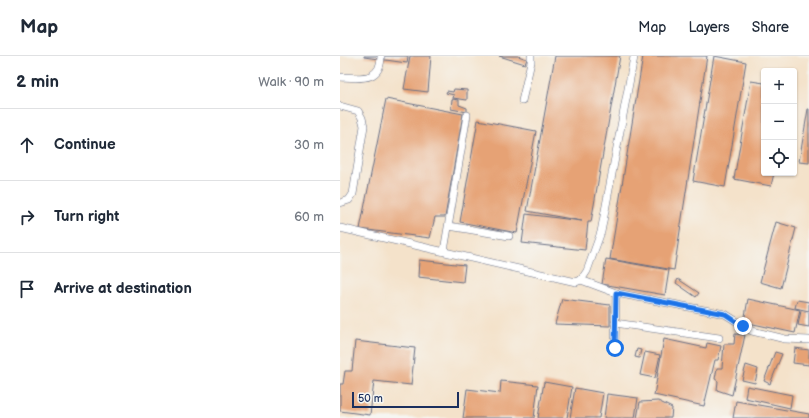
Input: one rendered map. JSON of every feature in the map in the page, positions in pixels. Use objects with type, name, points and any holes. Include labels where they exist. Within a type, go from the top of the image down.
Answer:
[{"type":"lane","points":[[340,77],[362,78],[372,76],[378,72],[381,63],[381,56]]},
{"type":"lane","points":[[522,101],[531,56]]},
{"type":"lane","points":[[340,228],[576,282],[581,280],[587,271],[601,232],[634,58]]},
{"type":"lane","points":[[340,106],[358,111],[364,126],[353,194],[349,200],[340,203]]},
{"type":"lane","points":[[444,252],[467,115]]},
{"type":"lane","points":[[449,226],[509,236]]},
{"type":"lane","points":[[581,280],[616,293],[725,314],[752,331],[785,339],[809,340]]},
{"type":"lane","points":[[615,348],[616,293]]},
{"type":"lane","points":[[615,323],[720,338]]},
{"type":"building","points":[[364,56],[408,56],[407,63]]},
{"type":"building","points":[[410,56],[431,56],[428,92],[404,89]]},
{"type":"building","points":[[499,56],[518,56],[527,59],[525,64]]},
{"type":"building","points":[[555,56],[620,56],[591,222],[588,222],[585,250],[522,243],[526,214],[582,221],[527,211]]},
{"type":"building","points":[[643,56],[707,56],[674,270],[610,259]]},
{"type":"building","points":[[714,56],[746,62],[725,187],[693,181]]},
{"type":"building","points":[[751,81],[761,83],[761,176],[773,176],[771,186],[734,179]]},
{"type":"building","points":[[454,89],[467,90],[467,100],[453,98],[454,95],[446,93],[447,91],[453,92]]},
{"type":"building","points":[[386,99],[463,114],[445,217],[435,217],[430,238],[360,229]]},
{"type":"building","points":[[452,99],[459,100],[459,105],[467,108],[467,112],[451,109]]},
{"type":"building","points":[[809,109],[809,163],[799,162]]},
{"type":"building","points":[[478,120],[536,131],[517,233],[460,222]]},
{"type":"building","points":[[776,222],[796,228],[781,288],[760,282]]},
{"type":"building","points":[[606,259],[669,270],[665,295],[602,284]]},
{"type":"building","points":[[419,260],[465,265],[463,282],[418,277]]},
{"type":"building","points":[[678,279],[699,293],[696,297],[676,283]]},
{"type":"building","points":[[562,299],[610,305],[610,326],[555,324]]},
{"type":"building","points":[[748,299],[800,310],[795,333],[744,322]]},
{"type":"building","points":[[797,300],[809,302],[809,311],[795,308]]},
{"type":"building","points":[[801,311],[809,313],[809,327],[798,325]]},
{"type":"building","points":[[735,334],[745,335],[732,395],[717,390],[718,381],[715,379],[717,368],[722,368],[724,344],[734,344]]},
{"type":"building","points":[[664,339],[706,348],[707,343],[721,346],[718,360],[715,360],[704,406],[654,395]]},
{"type":"building","points":[[355,341],[415,348],[411,385],[374,381],[370,415],[340,411],[340,384],[343,384],[345,371],[352,371]]},
{"type":"building","points":[[795,348],[809,350],[809,365],[793,363]]},
{"type":"building","points":[[637,349],[641,350],[639,358],[635,357]]},
{"type":"building","points":[[645,352],[660,355],[655,378],[640,375]]},
{"type":"building","points":[[775,352],[782,354],[770,384],[764,381]]},
{"type":"building","points":[[746,365],[758,369],[755,383],[742,380]]},
{"type":"building","points":[[501,381],[538,385],[534,418],[463,418],[467,389],[500,393]]},
{"type":"building","points":[[544,382],[572,387],[567,418],[538,418]]},
{"type":"building","points":[[747,386],[792,395],[790,408],[745,398]]},
{"type":"building","points":[[575,388],[603,393],[599,418],[570,418]]},
{"type":"building","points":[[607,394],[638,398],[635,418],[604,418]]},
{"type":"building","points":[[658,401],[672,408],[671,418],[637,418],[640,402]]},
{"type":"building","points":[[736,401],[809,414],[809,418],[733,418]]},
{"type":"route","points":[[615,348],[616,293],[725,314],[743,326]]}]
